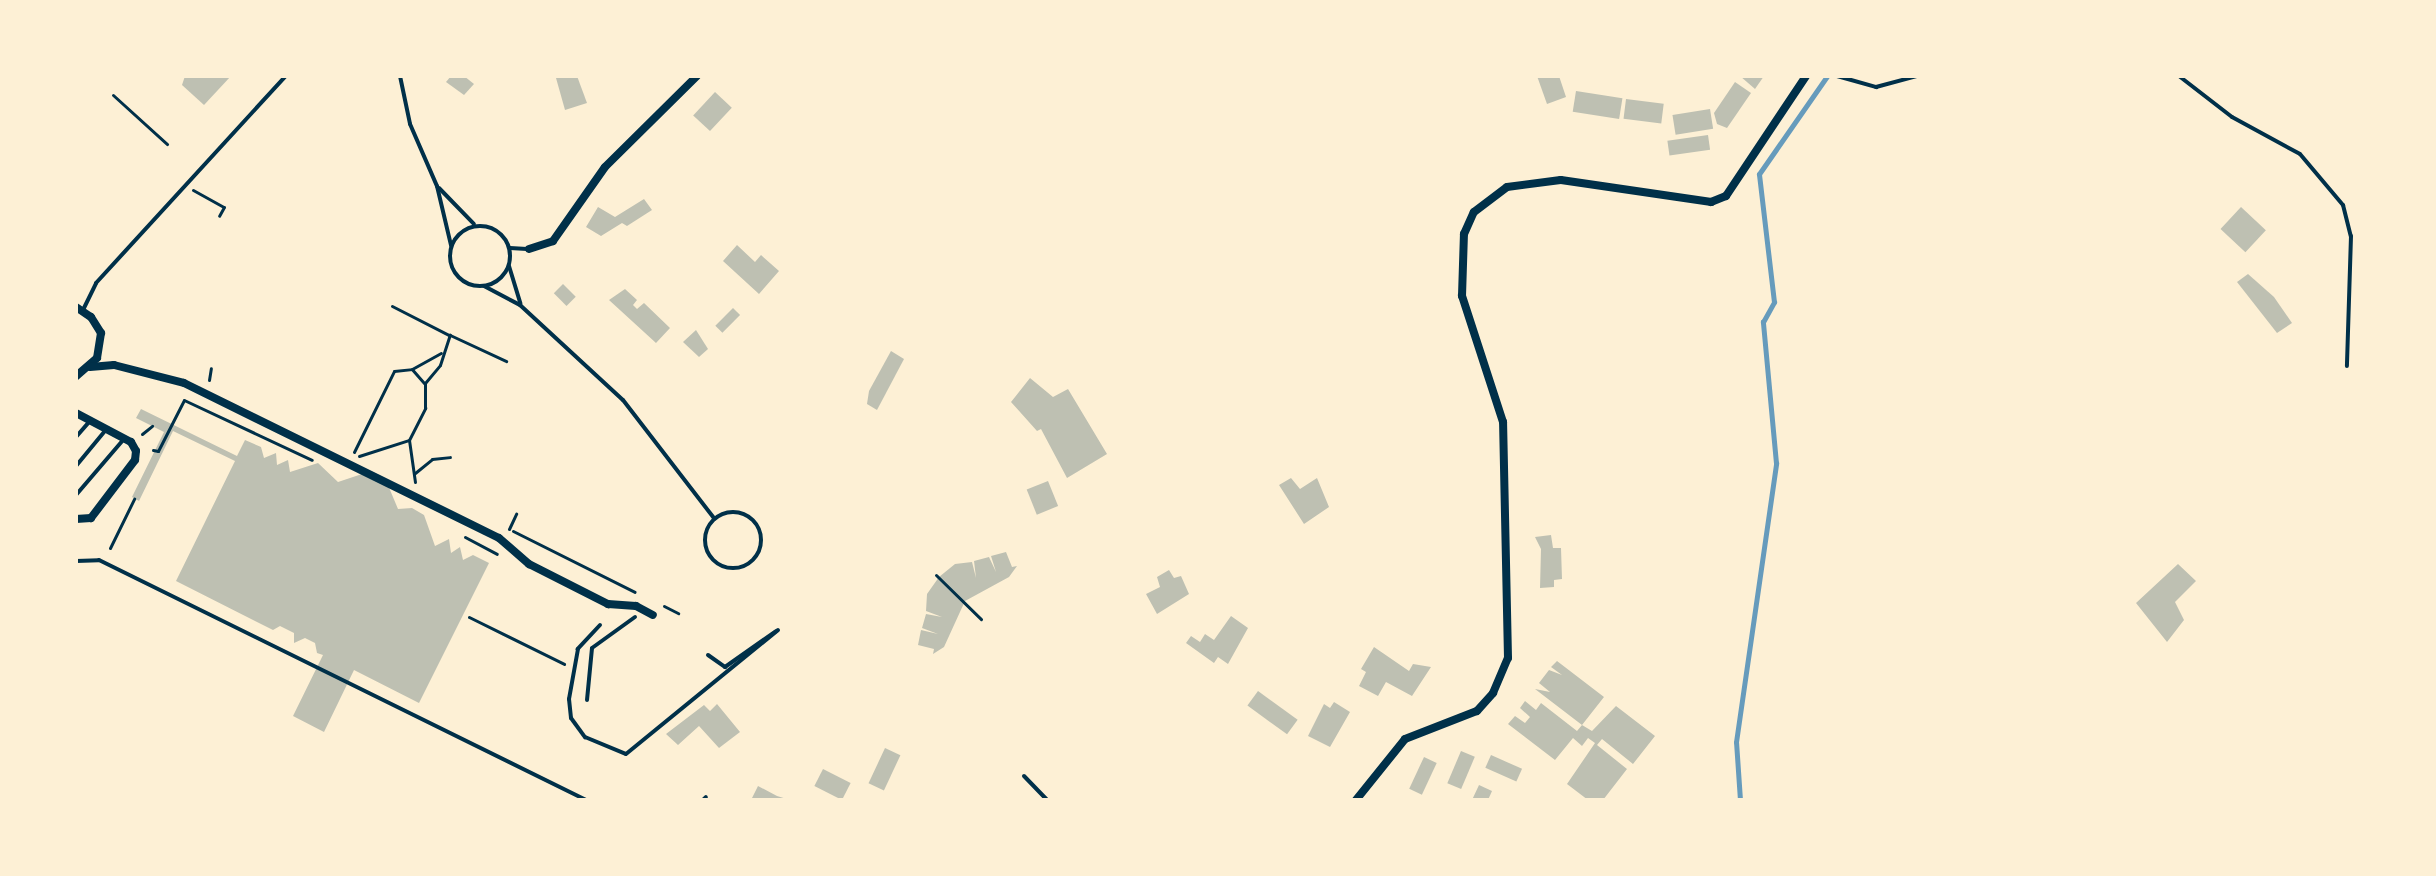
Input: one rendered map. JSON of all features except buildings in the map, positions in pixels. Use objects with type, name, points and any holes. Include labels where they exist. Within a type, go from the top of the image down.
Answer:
[{"type":"street","points":[[529,249],[553,241],[605,167],[697,76]]},
{"type":"street","points":[[1356,800],[1405,739],[1477,711],[1493,693],[1508,658],[1503,422],[1462,296],[1464,234],[1474,212],[1507,187],[1561,180],[1711,202],[1726,196],[1806,76]]},
{"type":"street","points":[[79,308],[101,333],[90,367]]},
{"type":"street","points":[[76,376],[90,367],[114,365],[184,383],[499,538],[529,564],[608,604],[636,606],[653,615]]},
{"type":"street","points":[[76,413],[124,439],[136,451],[135,460],[91,518],[76,519]]},
{"type":"lane","points":[[79,308],[96,283],[185,182],[286,76]]},
{"type":"lane","points":[[400,76],[410,124],[437,186],[457,275],[520,305],[623,400],[714,518]]},
{"type":"lane","points":[[1837,76],[1876,87],[1917,76]]},
{"type":"lane","points":[[2179,76],[2232,117],[2300,154],[2330,183],[2343,205],[2351,236],[2347,366]]},
{"type":"lane","points":[[437,186],[475,225],[498,232],[510,248],[509,266],[520,305]]},
{"type":"lane","points":[[452,248],[463,231],[475,225]]},
{"type":"lane","points":[[510,248],[529,249]]},
{"type":"lane","points":[[484,286],[498,280],[509,266]]},
{"type":"lane","points":[[76,437],[90,421]]},
{"type":"lane","points":[[76,466],[106,429]]},
{"type":"lane","points":[[76,495],[124,439]]},
{"type":"lane","points":[[735,512],[756,524],[761,540],[752,560],[733,567],[713,560],[705,539],[714,518],[735,512]]},
{"type":"lane","points":[[76,561],[99,560],[586,800]]},
{"type":"lane","points":[[587,700],[592,648],[635,617]]},
{"type":"lane","points":[[600,625],[578,649],[573,669],[571,718],[585,737],[626,754],[772,641],[778,630],[725,667],[708,655]]},
{"type":"lane","points":[[1024,776],[1047,800]]},
{"type":"path","points":[[113,95],[167,144]]},
{"type":"path","points":[[185,182],[200,196],[224,207],[219,216]]},
{"type":"path","points":[[392,306],[506,361]]},
{"type":"path","points":[[417,498],[409,440],[425,408],[425,383],[440,365],[441,353],[450,335]]},
{"type":"path","points":[[374,462],[354,452],[394,371],[412,369],[441,353]]},
{"type":"path","points":[[206,378],[211,368]]},
{"type":"path","points":[[412,369],[425,383]]},
{"type":"path","points":[[184,400],[305,461],[334,468],[361,455],[409,440]]},
{"type":"path","points":[[170,427],[184,400]]},
{"type":"path","points":[[153,450],[158,451],[184,400]]},
{"type":"path","points":[[414,474],[432,459],[450,457]]},
{"type":"path","points":[[401,476],[428,489]]},
{"type":"path","points":[[110,548],[134,499]]},
{"type":"path","points":[[509,529],[516,514]]},
{"type":"path","points":[[495,522],[636,592]]},
{"type":"path","points":[[936,575],[981,619]]},
{"type":"path","points":[[650,599],[678,613]]},
{"type":"path","points":[[469,617],[573,669]]},
{"type":"waterway","points":[[1740,800],[1736,742],[1776,463],[1763,322],[1774,302],[1759,174],[1827,76]]}]
